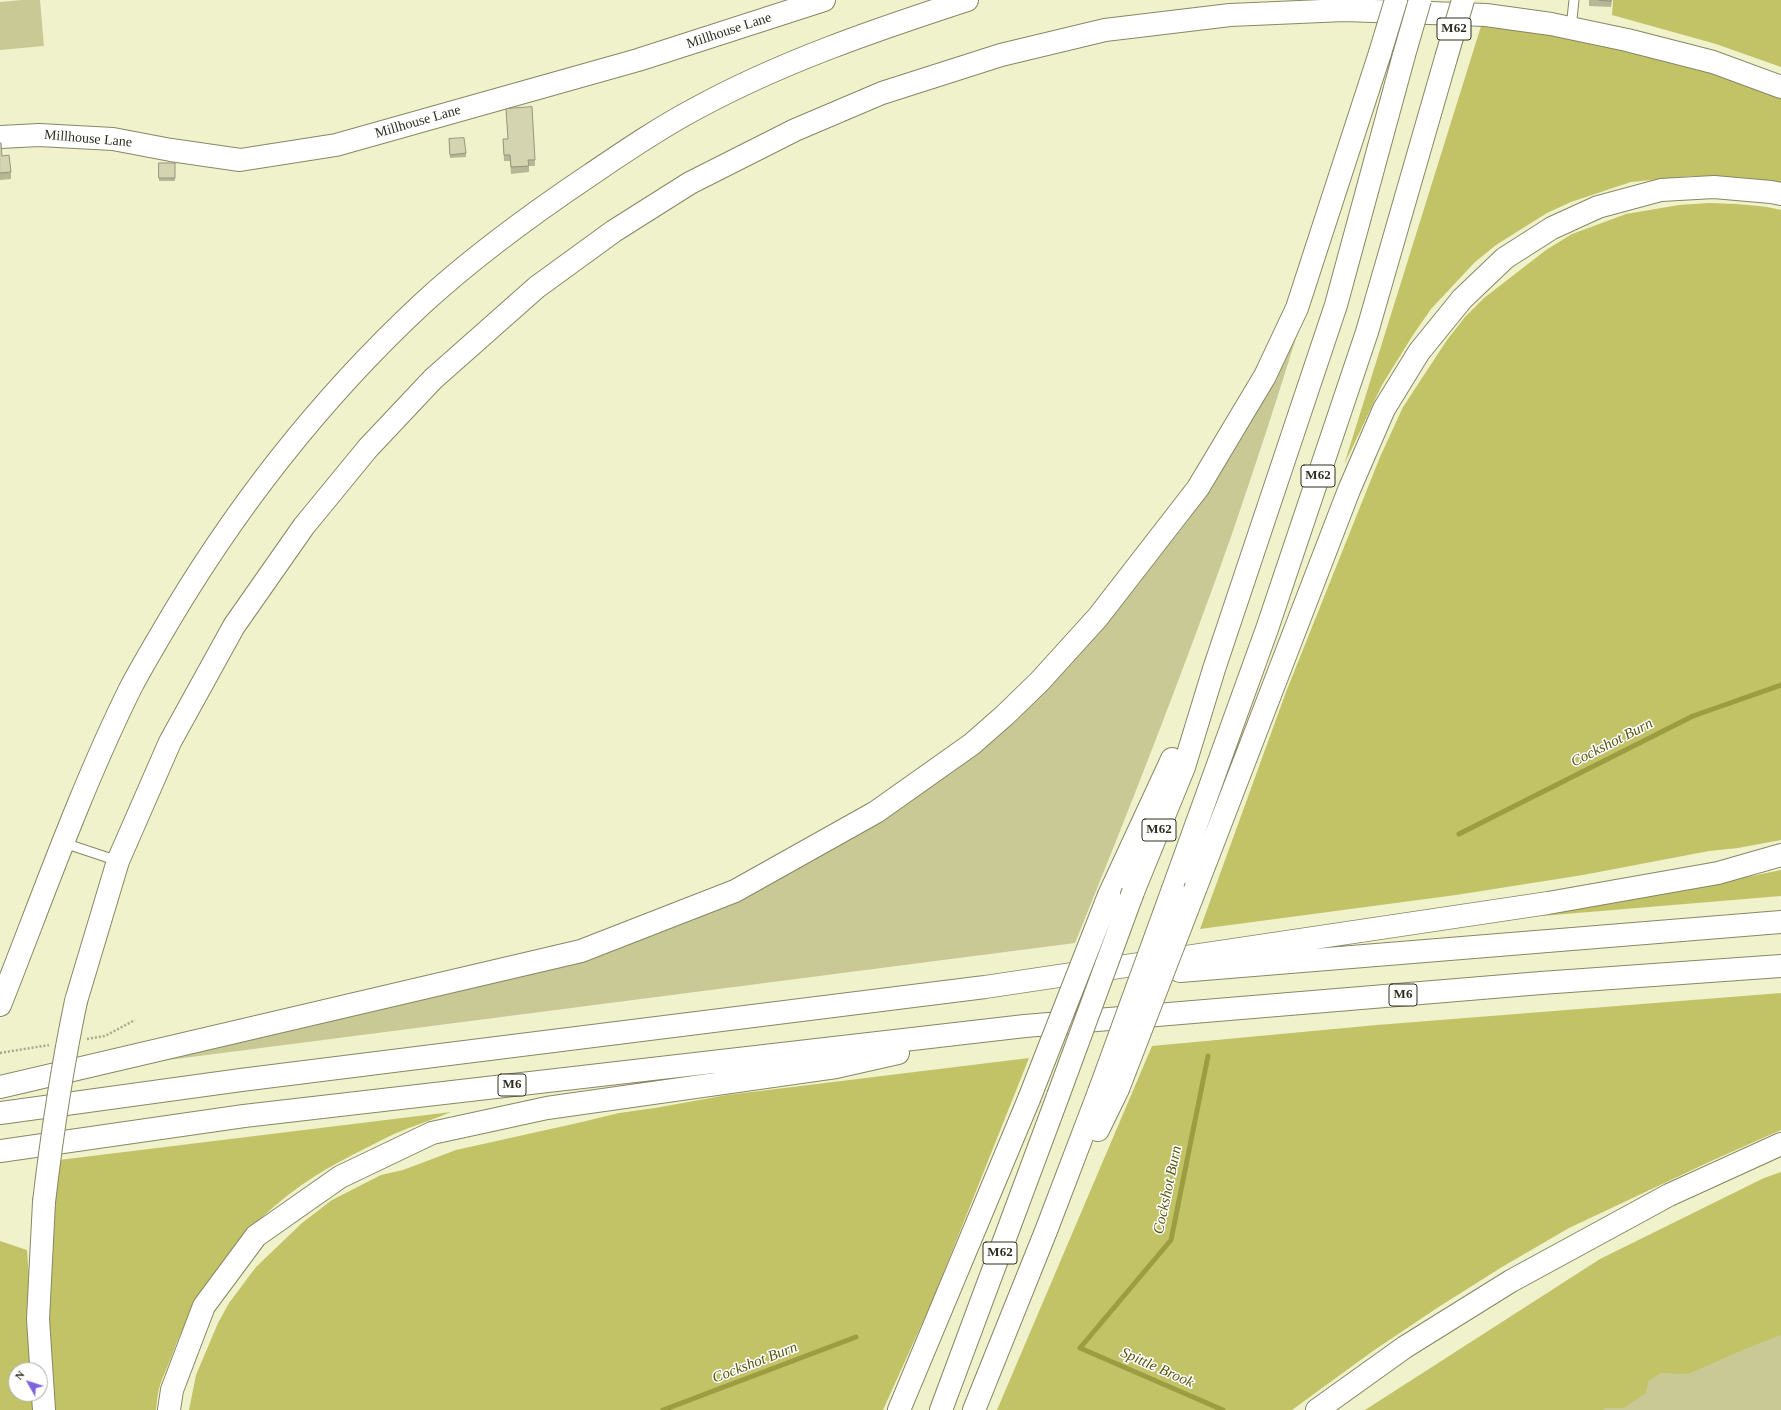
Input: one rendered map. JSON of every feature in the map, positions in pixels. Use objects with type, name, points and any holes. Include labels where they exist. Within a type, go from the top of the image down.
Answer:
[{"type":"main road","name":"Millhouse Lane","points":[[0,137],[39,135],[113,139],[171,150],[240,160],[336,145],[638,60],[824,0]]},
{"type":"main road","points":[[0,1005],[96,762],[133,684],[182,598],[220,540],[289,446],[377,348],[424,303],[472,262],[540,209],[630,148],[695,109],[758,77],[872,31],[967,0]]},
{"type":"main road","points":[[0,1086],[581,951],[735,891],[876,812],[972,744],[1040,681],[1098,617],[1198,488],[1266,376],[1297,308],[1396,0]]},
{"type":"main road","name":"M62","points":[[941,1410],[1134,892],[1184,767],[1214,669],[1336,305],[1420,0]]},
{"type":"main road","name":"M62","points":[[974,1410],[1046,1231],[1109,1090],[1173,889],[1267,629],[1367,332],[1463,0]]},
{"type":"main road","points":[[44,1410],[38,1319],[44,1202],[52,1128],[64,1054],[76,1001],[118,861],[170,742],[234,626],[304,526],[368,448],[433,379],[537,287],[614,232],[690,183],[795,130],[882,93],[1001,55],[1105,30],[1230,14],[1345,10],[1486,15],[1571,28],[1627,40],[1713,62],[1781,86]]},
{"type":"main road","points":[[1109,1090],[1196,887],[1349,490],[1384,409],[1419,352],[1462,299],[1505,258],[1552,228],[1598,207],[1661,190],[1714,187],[1781,194]]},
{"type":"main road","points":[[900,1410],[1029,1099],[1109,895],[1214,669]]},
{"type":"main road","points":[[0,1113],[241,1080],[985,987],[1548,903],[1718,873],[1781,855]]},
{"type":"main road","points":[[985,987],[1781,922]]},
{"type":"main road","name":"M6","points":[[0,1151],[244,1116],[1025,1026],[1533,984],[1781,966]]},
{"type":"main road","points":[[169,1410],[172,1390],[204,1306],[256,1236],[340,1177],[432,1133],[546,1108],[836,1067],[1025,1026]]},
{"type":"main road","points":[[1317,1410],[1405,1347],[1511,1281],[1669,1195],[1781,1144]]},
{"type":"lane","points":[[1571,28],[1574,0]]},
{"type":"lane","points":[[64,843],[118,861]]},
{"type":"green space","points":[[40,0],[44,46],[0,50],[0,2]]},
{"type":"green space","points":[[1301,322],[1250,481],[1195,637],[1116,842],[1075,943],[137,1064],[747,894],[850,840],[900,808],[1075,657],[1115,614],[1186,523],[1218,476],[1248,425]]},
{"type":"green space","points":[[1781,1263],[1781,1410],[1509,1410]]},
{"type":"shaded area","points":[[1613,0],[1781,0],[1781,67],[1716,44],[1612,15]]},
{"type":"shaded area","points":[[1482,23],[1538,29],[1700,68],[1781,94],[1781,182],[1720,176],[1692,176],[1631,182],[1571,202],[1547,213],[1496,245],[1475,262],[1431,309],[1413,335],[1382,385],[1344,465]]},
{"type":"shaded area","points":[[1709,203],[1754,205],[1781,210],[1781,840],[1738,848],[1709,851],[1583,875],[1456,895],[1200,929],[1286,692],[1380,457],[1403,407],[1447,340],[1465,317],[1484,298],[1546,250],[1572,234],[1626,214],[1679,205]]},
{"type":"shaded area","points":[[1781,870],[1781,896],[1529,917],[1757,875]]},
{"type":"shaded area","points":[[1781,993],[1781,1130],[1569,1228],[1502,1267],[1437,1308],[1373,1351],[1292,1410],[997,1410],[1152,1046],[1377,1025]]},
{"type":"shaded area","points":[[1029,1058],[933,1299],[883,1410],[189,1410],[196,1375],[218,1323],[229,1303],[256,1267],[302,1223],[332,1200],[381,1175],[403,1170],[456,1150],[619,1113],[727,1095]]},
{"type":"shaded area","points":[[451,1112],[375,1143],[314,1177],[287,1196],[239,1241],[219,1267],[185,1324],[163,1376],[158,1392],[156,1410],[51,1410],[48,1333],[53,1217],[59,1160]]},
{"type":"shaded area","points":[[1781,1172],[1781,1335],[1688,1374],[1661,1373],[1648,1381],[1646,1393],[1623,1408],[1606,1408],[1603,1410],[1365,1410],[1600,1259],[1764,1178]]},
{"type":"shaded area","points":[[0,1241],[27,1250],[35,1362],[8,1362],[8,1402],[38,1402],[39,1410],[0,1410]]},
{"type":"building","points":[[532,107],[535,160],[528,160],[529,166],[511,167],[510,155],[504,155],[503,139],[508,139],[506,109]]},
{"type":"building","points":[[464,138],[466,153],[450,155],[449,139]]},
{"type":"building","points":[[0,143],[2,156],[9,155],[11,172],[0,173]]},
{"type":"building","points":[[159,163],[175,163],[175,178],[159,178]]},
{"type":"waterway","name":"Cockshot Burn","points":[[1459,834],[1693,716],[1781,685]]},
{"type":"waterway","name":"Cockshot Burn","points":[[1208,1056],[1171,1240],[1080,1348],[1223,1410]]},
{"type":"waterway","name":"Cockshot Burn","points":[[663,1410],[856,1337]]},
{"type":"water label","name":"Spittle Brook","points":[[1157,1368]]}]
